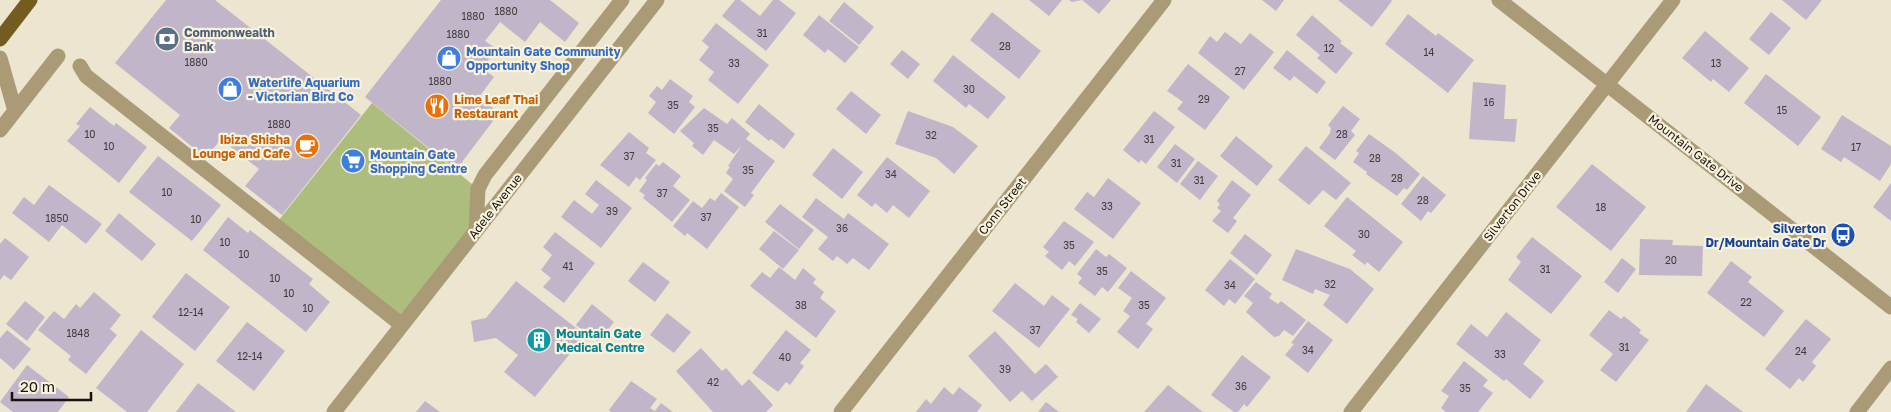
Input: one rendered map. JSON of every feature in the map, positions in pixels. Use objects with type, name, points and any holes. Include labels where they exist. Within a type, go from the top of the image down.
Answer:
[{"type":"main road","points":[[0,39],[30,0]]},
{"type":"street","points":[[476,231],[478,188],[485,174],[622,0]]},
{"type":"street","name":"Adele Avenue","points":[[334,412],[657,0]]},
{"type":"street","name":"Conn Street","points":[[841,412],[1164,0]]},
{"type":"street","name":"Mountain Gate Drive","points":[[1500,0],[1891,307]]},
{"type":"street","name":"Silverton Drive","points":[[1351,412],[1673,0]]},
{"type":"street","points":[[0,130],[58,56]]},
{"type":"street","points":[[0,58],[15,111]]},
{"type":"street","points":[[80,66],[86,76],[402,325]]},
{"type":"street","points":[[1857,412],[1891,368]]},
{"type":"green space","points":[[372,103],[478,189],[476,231],[402,325],[275,225]]},
{"type":"building","points":[[166,0],[215,0],[361,115],[282,215],[245,186],[259,169],[221,139],[206,158],[169,128],[180,115],[115,63]]},
{"type":"building","points":[[441,0],[550,0],[579,23],[565,42],[540,22],[525,42],[500,22],[485,41],[497,49],[482,68],[494,77],[479,97],[499,113],[456,170],[365,97]]},
{"type":"building","points":[[735,0],[740,0],[760,16],[773,0],[779,0],[796,13],[766,51],[722,16]]},
{"type":"building","points":[[1029,0],[1062,0],[1049,16]]},
{"type":"building","points":[[1082,0],[1111,0],[1099,14]]},
{"type":"building","points":[[1262,0],[1284,0],[1276,11]]},
{"type":"building","points":[[1338,0],[1391,0],[1392,1],[1372,27]]},
{"type":"building","points":[[1782,0],[1822,0],[1806,20]]},
{"type":"building","points":[[844,2],[874,27],[859,45],[829,21]]},
{"type":"building","points":[[992,12],[1041,51],[1019,79],[970,40]]},
{"type":"building","points":[[1771,12],[1791,28],[1769,55],[1749,39]]},
{"type":"building","points":[[1408,14],[1436,36],[1438,33],[1474,60],[1448,93],[1385,44]]},
{"type":"building","points":[[819,15],[859,47],[845,63],[828,49],[825,53],[803,35]]},
{"type":"building","points":[[1312,15],[1342,41],[1340,43],[1353,53],[1336,74],[1317,58],[1320,55],[1296,35]]},
{"type":"building","points":[[716,23],[769,65],[738,104],[708,80],[714,72],[699,60],[709,47],[702,41]]},
{"type":"building","points":[[1705,31],[1749,68],[1729,92],[1713,79],[1711,82],[1682,58]]},
{"type":"building","points":[[1225,32],[1241,44],[1250,33],[1274,52],[1244,90],[1198,53],[1210,36],[1217,42]]},
{"type":"building","points":[[902,50],[920,64],[908,79],[890,64]]},
{"type":"building","points":[[1287,50],[1326,82],[1317,94],[1294,76],[1290,81],[1273,68]]},
{"type":"building","points":[[953,55],[1006,97],[988,119],[969,104],[966,108],[933,81]]},
{"type":"building","points":[[1188,64],[1230,97],[1205,130],[1177,109],[1183,102],[1167,91]]},
{"type":"building","points":[[1766,74],[1821,117],[1798,146],[1744,103]]},
{"type":"building","points":[[670,79],[693,96],[689,102],[695,107],[674,134],[648,113],[656,102],[649,96],[657,86],[662,90]]},
{"type":"building","points":[[1473,82],[1506,85],[1504,119],[1517,119],[1515,142],[1469,139]]},
{"type":"building","points":[[851,91],[881,115],[866,134],[836,109]]},
{"type":"building","points":[[759,104],[795,134],[784,149],[771,139],[769,141],[745,122]]},
{"type":"building","points":[[1343,106],[1360,119],[1351,131],[1355,135],[1335,160],[1319,148],[1330,133],[1331,128],[1328,125]]},
{"type":"building","points":[[90,107],[114,126],[116,123],[147,147],[119,183],[67,141],[80,126],[76,124]]},
{"type":"building","points":[[704,108],[727,124],[732,118],[750,134],[746,139],[775,161],[751,193],[754,195],[745,207],[724,191],[733,179],[726,173],[730,167],[728,166],[742,145],[734,154],[714,140],[703,155],[692,146],[694,143],[680,131]]},
{"type":"building","points":[[908,111],[953,127],[978,146],[954,174],[936,158],[895,144]]},
{"type":"building","points":[[1154,111],[1175,127],[1146,164],[1141,160],[1139,163],[1123,150]]},
{"type":"building","points":[[1842,115],[1891,146],[1891,164],[1880,181],[1844,157],[1841,162],[1821,149]]},
{"type":"building","points":[[629,132],[649,148],[646,153],[656,160],[640,180],[636,177],[629,187],[600,165]]},
{"type":"building","points":[[1369,134],[1397,154],[1420,174],[1407,190],[1404,188],[1397,196],[1366,174],[1367,172],[1353,162],[1359,153],[1356,151]]},
{"type":"building","points":[[1236,136],[1273,166],[1257,186],[1220,156]]},
{"type":"building","points":[[1175,144],[1195,159],[1177,183],[1157,167]]},
{"type":"building","points":[[1306,146],[1351,183],[1336,200],[1323,190],[1309,205],[1278,180]]},
{"type":"building","points":[[833,148],[863,172],[842,199],[812,175]]},
{"type":"building","points":[[158,156],[221,205],[192,241],[129,192]]},
{"type":"building","points":[[887,157],[930,191],[909,218],[893,205],[887,213],[875,203],[872,207],[857,195]]},
{"type":"building","points":[[1198,161],[1218,176],[1200,200],[1180,184]]},
{"type":"building","points":[[663,162],[681,176],[673,186],[690,200],[672,222],[643,198],[645,195],[639,191],[647,180],[645,178],[656,164],[659,166]]},
{"type":"building","points":[[1592,164],[1646,207],[1611,251],[1556,207]]},
{"type":"building","points":[[1423,176],[1446,195],[1431,213],[1428,211],[1421,221],[1401,204]]},
{"type":"building","points":[[1108,178],[1141,203],[1113,239],[1074,209],[1087,192],[1094,197]]},
{"type":"building","points":[[596,180],[632,208],[601,248],[561,217],[574,200],[592,214],[599,205],[585,194]]},
{"type":"building","points":[[1232,180],[1251,195],[1233,218],[1237,221],[1228,233],[1212,221],[1221,211],[1217,208],[1220,204],[1217,201]]},
{"type":"building","points":[[1891,183],[1891,221],[1873,207]]},
{"type":"building","points":[[49,185],[102,224],[86,244],[62,225],[49,242],[12,213],[24,197],[34,205]]},
{"type":"building","points":[[721,193],[739,207],[707,249],[687,233],[685,236],[673,226],[693,201],[702,208],[710,198],[715,201]]},
{"type":"building","points":[[1347,197],[1403,242],[1379,272],[1367,262],[1365,265],[1352,255],[1356,251],[1324,226]]},
{"type":"building","points":[[816,198],[844,219],[848,213],[889,244],[869,270],[853,258],[847,264],[837,256],[833,261],[818,249],[828,237],[802,217]]},
{"type":"building","points":[[780,204],[814,230],[799,249],[765,222]]},
{"type":"building","points":[[119,213],[156,244],[142,261],[105,231]]},
{"type":"building","points":[[228,217],[248,233],[250,230],[313,279],[309,284],[330,302],[306,332],[203,250]]},
{"type":"building","points":[[1064,221],[1094,242],[1075,266],[1069,261],[1062,270],[1045,256],[1049,252],[1043,247]]},
{"type":"building","points":[[774,231],[799,250],[783,269],[759,249]]},
{"type":"building","points":[[555,232],[595,263],[564,303],[543,287],[551,278],[541,270],[552,255],[543,247]]},
{"type":"building","points":[[1245,234],[1272,255],[1257,275],[1230,253]]},
{"type":"building","points":[[1532,237],[1582,276],[1551,314],[1508,280],[1521,262],[1516,257]]},
{"type":"building","points":[[5,238],[29,257],[11,280],[4,275],[0,280],[0,244]]},
{"type":"building","points":[[1640,239],[1673,240],[1672,245],[1703,246],[1702,276],[1639,275]]},
{"type":"building","points":[[1096,249],[1106,257],[1109,254],[1127,268],[1108,292],[1102,287],[1095,296],[1078,283],[1082,278],[1077,274]]},
{"type":"building","points":[[1296,249],[1350,269],[1374,289],[1347,324],[1323,305],[1330,295],[1315,289],[1313,294],[1282,280]]},
{"type":"building","points":[[1622,258],[1636,269],[1618,293],[1604,282]]},
{"type":"building","points":[[1230,259],[1255,279],[1235,304],[1229,299],[1224,306],[1205,290]]},
{"type":"building","points":[[1731,261],[1752,277],[1748,282],[1784,311],[1764,337],[1707,293]]},
{"type":"building","points":[[643,262],[670,282],[655,302],[628,281]]},
{"type":"building","points":[[779,267],[795,280],[803,268],[816,279],[813,283],[824,292],[820,298],[836,311],[816,338],[750,286],[762,272],[770,278]]},
{"type":"building","points":[[1131,271],[1166,298],[1146,324],[1153,329],[1138,349],[1117,332],[1130,316],[1123,311],[1132,298],[1118,288]]},
{"type":"building","points":[[186,273],[230,307],[195,351],[152,317]]},
{"type":"building","name":"Mountain Gate Medical Centre","points":[[516,281],[585,335],[535,397],[504,372],[518,355],[496,338],[474,342],[471,321],[486,318]]},
{"type":"building","points":[[1256,282],[1272,294],[1269,298],[1278,304],[1281,301],[1306,320],[1293,336],[1284,330],[1279,336],[1274,337],[1246,312],[1253,303],[1244,296]]},
{"type":"building","points":[[1015,283],[1044,306],[1052,295],[1070,309],[1039,348],[992,311]]},
{"type":"building","points":[[94,292],[121,315],[110,329],[117,335],[86,374],[68,360],[71,356],[38,330],[54,311],[64,319],[76,304],[80,308]]},
{"type":"building","points":[[25,301],[45,317],[27,341],[6,324]]},
{"type":"building","points":[[1080,303],[1101,319],[1089,333],[1076,322],[1078,319],[1071,315]]},
{"type":"building","points":[[592,304],[614,322],[598,342],[576,325]]},
{"type":"building","points":[[1609,310],[1621,319],[1624,316],[1641,330],[1639,333],[1649,340],[1616,382],[1600,370],[1613,354],[1589,335]]},
{"type":"building","points":[[1506,312],[1541,340],[1523,364],[1544,381],[1530,399],[1506,379],[1504,381],[1456,344],[1471,324],[1487,337]]},
{"type":"building","points":[[667,313],[691,332],[674,353],[650,335]]},
{"type":"building","points":[[1806,319],[1831,339],[1812,362],[1816,366],[1803,382],[1799,378],[1790,389],[1765,369]]},
{"type":"building","points":[[1308,321],[1333,340],[1308,373],[1285,355],[1294,344],[1291,343]]},
{"type":"building","points":[[247,322],[285,351],[254,391],[216,361]]},
{"type":"building","points":[[7,330],[31,349],[14,370],[0,358],[0,338]]},
{"type":"building","points":[[141,330],[184,364],[147,412],[127,412],[96,388]]},
{"type":"building","points":[[786,330],[811,350],[800,363],[804,366],[790,385],[786,382],[778,392],[752,373]]},
{"type":"building","points":[[995,331],[1035,374],[1046,364],[1058,377],[1032,401],[1022,391],[1010,402],[968,356]]},
{"type":"building","points":[[701,348],[722,371],[726,368],[742,386],[749,379],[773,405],[766,412],[713,412],[676,371]]},
{"type":"building","points":[[1242,355],[1271,377],[1247,407],[1244,404],[1238,412],[1234,412],[1211,395]]},
{"type":"building","points":[[1464,361],[1488,380],[1483,386],[1493,393],[1478,412],[1446,412],[1441,408],[1449,396],[1441,391]]},
{"type":"building","points":[[27,365],[69,397],[58,412],[13,412],[0,402]]},
{"type":"building","points":[[631,381],[657,399],[650,408],[655,411],[661,403],[673,412],[611,412],[609,410]]},
{"type":"building","points":[[198,383],[236,412],[176,412]]},
{"type":"building","points":[[1706,384],[1743,412],[1686,412]]},
{"type":"building","points":[[1168,385],[1203,412],[1144,412]]},
{"type":"building","points":[[944,387],[953,395],[959,387],[982,405],[977,412],[916,412],[926,399],[931,404]]},
{"type":"building","points":[[425,401],[440,412],[416,412]]},
{"type":"building","points":[[1046,402],[1059,412],[1038,412]]},
{"type":"place","name":"Commonwealth Bank","points":[[167,39]]},
{"type":"place","name":"Mountain Gate Community Opportunity Shop","points":[[449,58]]},
{"type":"place","name":"Waterlife Aquarium - Victorian Bird Co","points":[[230,89]]},
{"type":"place","name":"Lime Leaf Thai Restaurant","points":[[437,106]]},
{"type":"place","name":"Ibiza Shisha Lounge and Cafe","points":[[307,146]]},
{"type":"place","name":"Mountain Gate Shopping Centre","points":[[353,161]]},
{"type":"place","name":"Silverton Dr/Mountain Gate Dr","points":[[1843,235]]},
{"type":"place","name":"Mountain Gate Medical Centre","points":[[539,340]]}]
